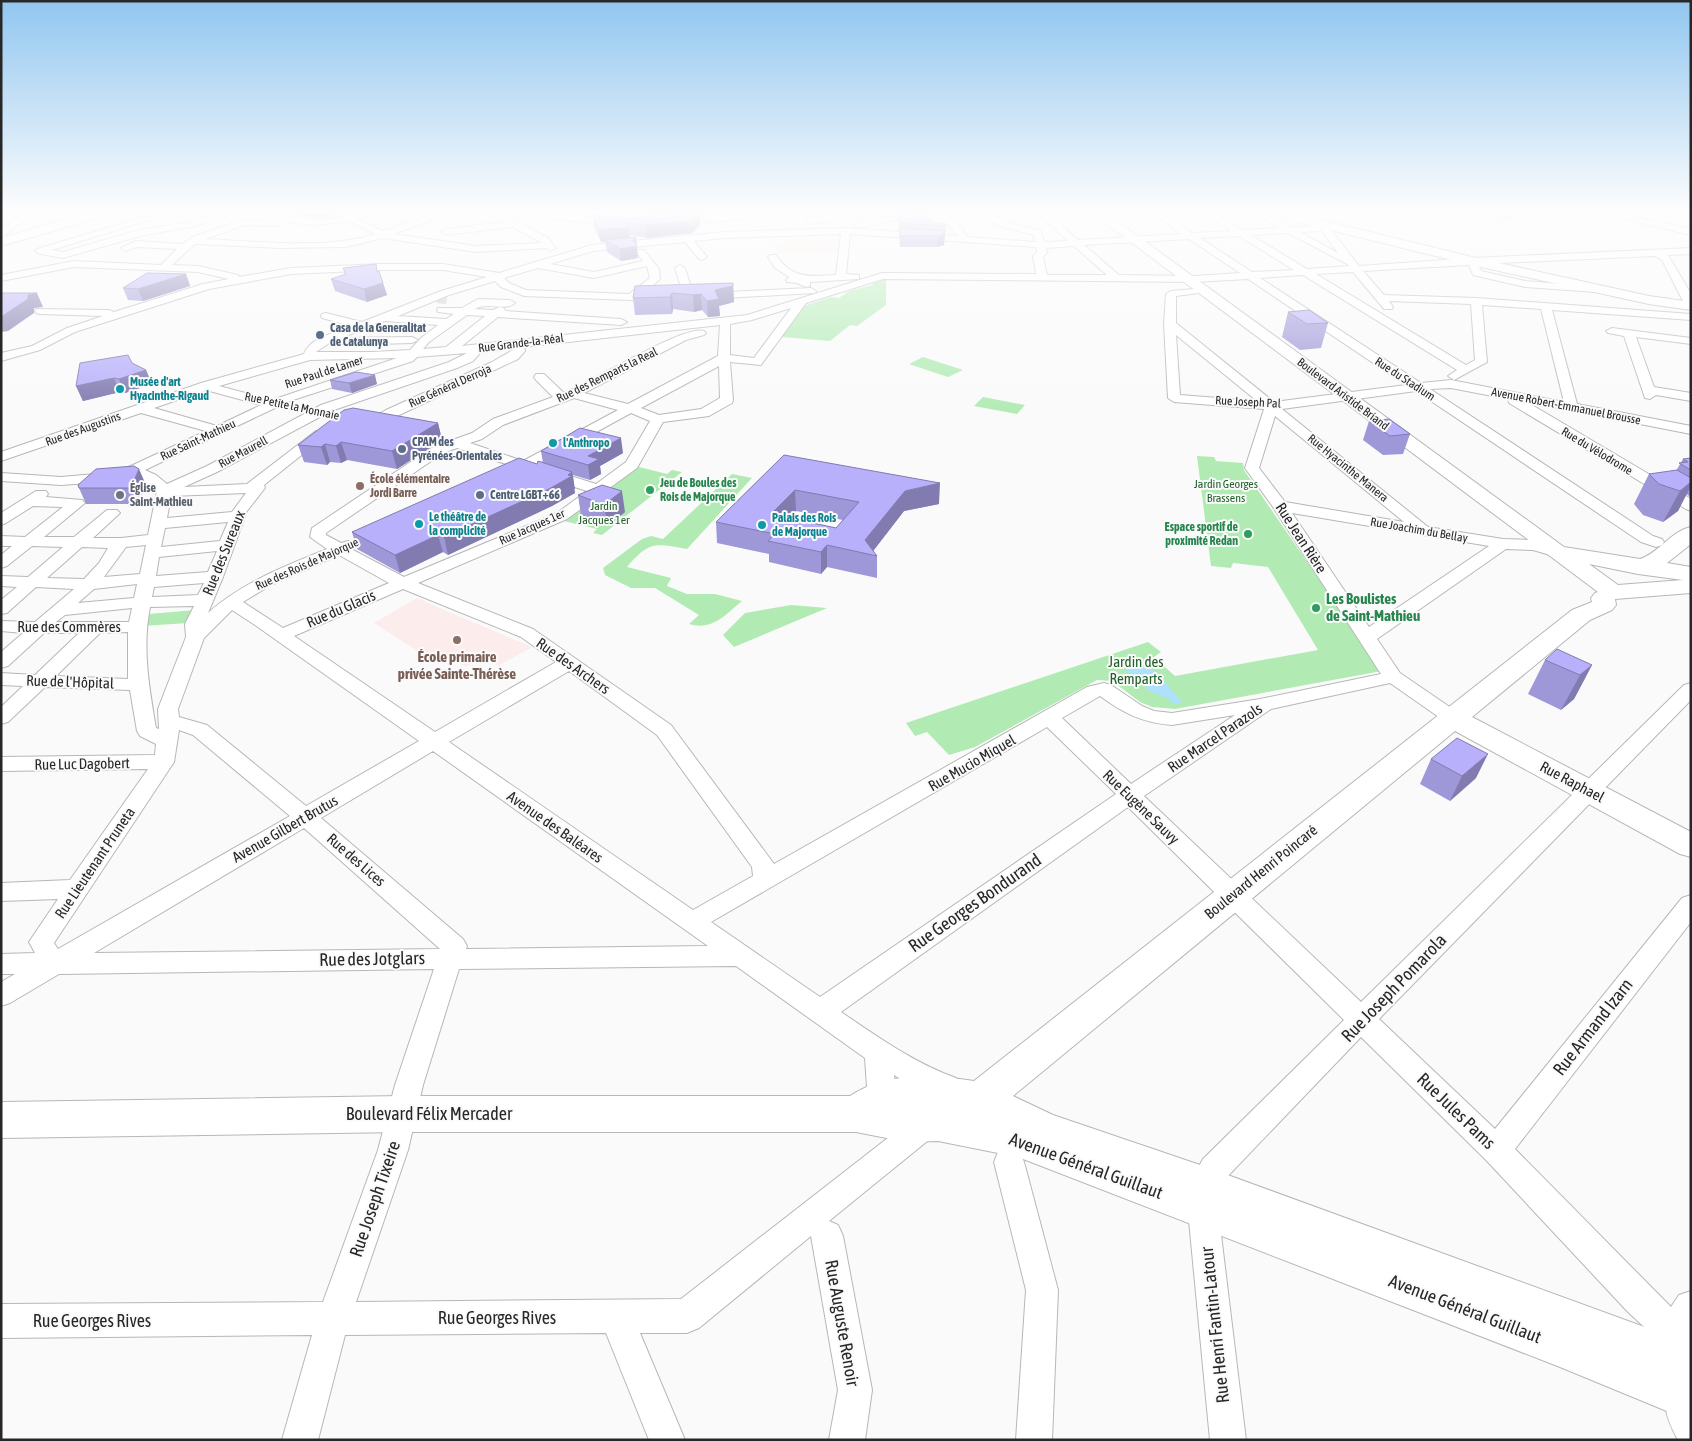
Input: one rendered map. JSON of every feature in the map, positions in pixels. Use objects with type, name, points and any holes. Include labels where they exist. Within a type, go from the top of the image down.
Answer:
[{"type":"main road","name":"Boulevard Aristide Briand","points":[[1189,280],[1557,552],[1608,595]]},
{"type":"main road","points":[[1556,280],[1688,305]]},
{"type":"main road","points":[[1643,565],[1656,561],[1662,547],[1691,516]]},
{"type":"main road","points":[[1662,547],[1691,533]]},
{"type":"main road","points":[[1662,547],[1691,569]]},
{"type":"main road","points":[[1557,552],[1691,574]]},
{"type":"main road","points":[[1608,595],[1631,583],[1645,571],[1643,565]]},
{"type":"main road","points":[[1608,595],[1691,586]]},
{"type":"main road","name":"Boulevard Henri Poincaré","points":[[932,1124],[959,1114],[981,1099],[1581,616],[1604,605],[1608,595]]},
{"type":"main road","name":"Rue Raphael","points":[[1454,718],[1691,846]]},
{"type":"main road","name":"Avenue Général Guillaut","points":[[867,1106],[934,1093],[981,1099],[1043,1130],[1203,1198]]},
{"type":"main road","name":"Avenue Général Guillaut","points":[[867,1106],[890,1123],[932,1124],[1018,1138],[1203,1198],[1686,1370]]},
{"type":"main road","name":"Boulevard Félix Mercader","points":[[1,1120],[867,1106]]},
{"type":"street","points":[[1,357],[36,348],[110,313],[207,286],[239,280]]},
{"type":"street","points":[[309,356],[310,351],[321,343],[435,298],[489,280]]},
{"type":"street","points":[[501,280],[505,285],[528,293],[625,309]]},
{"type":"street","points":[[515,280],[548,287]]},
{"type":"street","points":[[581,283],[596,280]]},
{"type":"street","points":[[625,309],[654,280]]},
{"type":"street","points":[[680,297],[681,280]]},
{"type":"street","points":[[722,284],[796,280]]},
{"type":"street","points":[[799,280],[820,293]]},
{"type":"street","points":[[540,377],[567,396],[631,409],[658,419],[704,413],[727,400],[724,358],[729,323],[802,301],[820,293],[867,280]]},
{"type":"street","name":"Rue du Stadium","points":[[1256,280],[1647,539],[1662,547]]},
{"type":"street","points":[[1318,280],[1466,370]]},
{"type":"street","points":[[1365,280],[1394,314],[1406,332]]},
{"type":"street","points":[[1507,280],[1596,289]]},
{"type":"street","points":[[1676,280],[1688,305],[1691,337]]},
{"type":"street","points":[[448,351],[510,303],[528,293],[548,287],[572,285],[625,309]]},
{"type":"street","points":[[648,286],[681,285]]},
{"type":"street","points":[[1170,324],[1171,294],[1202,290]]},
{"type":"street","points":[[452,300],[476,293]]},
{"type":"street","points":[[442,310],[496,314],[530,313],[557,318],[625,309],[680,297],[820,293]]},
{"type":"street","points":[[1379,298],[1476,301],[1546,307],[1688,305]]},
{"type":"street","points":[[496,480],[525,467],[724,358],[756,362],[802,301]]},
{"type":"street","points":[[1442,384],[1481,362],[1476,301]]},
{"type":"street","points":[[412,353],[425,340],[478,302],[510,303]]},
{"type":"street","points":[[1546,307],[1572,403],[1571,407]]},
{"type":"street","points":[[625,309],[630,342]]},
{"type":"street","name":"Rue Grande-la-Réal","points":[[279,364],[309,356],[372,356],[448,351],[564,338],[625,309],[729,323]]},
{"type":"street","points":[[40,311],[110,313]]},
{"type":"street","points":[[490,347],[530,313]]},
{"type":"street","points":[[326,316],[361,327],[439,331]]},
{"type":"street","points":[[386,318],[449,323]]},
{"type":"street","points":[[531,342],[557,318]]},
{"type":"street","name":"Rue des Remparts la Real","points":[[318,531],[438,450],[477,436],[498,422],[567,396],[682,338],[729,323]]},
{"type":"street","name":"Rue Joseph Pal","points":[[1170,324],[1174,398],[1272,406],[1442,384]]},
{"type":"street","name":"Rue Hyacinthe Manera","points":[[1170,324],[1423,530]]},
{"type":"street","points":[[1612,331],[1691,341]]},
{"type":"street","points":[[1629,333],[1649,393],[1691,397]]},
{"type":"street","points":[[564,338],[580,349]]},
{"type":"street","points":[[321,343],[425,340]]},
{"type":"street","name":"Rue Général Derroja","points":[[373,422],[514,356],[519,351],[518,344]]},
{"type":"street","name":"Rue Maurell","points":[[165,490],[212,469],[319,412],[453,365],[469,358],[476,349]]},
{"type":"street","name":"Rue Saint-Mathieu","points":[[123,475],[272,404],[409,358],[412,353]]},
{"type":"street","name":"Rue Paul de Lamer","points":[[336,368],[372,356]]},
{"type":"street","name":"Rue des Augustins","points":[[1,457],[139,408],[279,364]]},
{"type":"street","name":"Rue Paul de Lamer","points":[[246,398],[300,380]]},
{"type":"street","name":"Avenue Robert-Emmanuel Brousse","points":[[1442,384],[1505,394],[1691,430]]},
{"type":"street","name":"Rue Petite la Monnaie","points":[[205,386],[272,404],[319,412],[338,420]]},
{"type":"street","name":"Rue du Vélodrome","points":[[1505,394],[1691,506]]},
{"type":"street","name":"Rue Jean Rière","points":[[1272,406],[1252,468],[1280,506],[1393,677],[1454,718]]},
{"type":"street","points":[[139,408],[218,430]]},
{"type":"street","name":"Rue Petite la Monnaie","points":[[358,419],[392,425]]},
{"type":"street","name":"Rue Jacques 1er","points":[[402,584],[562,516],[632,465],[634,450],[658,419]]},
{"type":"street","name":"Rue des Sureaux","points":[[195,629],[240,510],[255,488],[338,420]]},
{"type":"street","points":[[440,433],[525,467],[598,490]]},
{"type":"street","points":[[581,437],[600,441]]},
{"type":"street","points":[[1,477],[61,480],[143,474],[153,478],[165,490],[170,492],[255,488]]},
{"type":"street","points":[[1,520],[61,480]]},
{"type":"street","points":[[165,490],[137,627],[136,652],[138,684],[147,731],[167,741],[168,709],[195,629]]},
{"type":"street","points":[[1,564],[77,503],[30,501]]},
{"type":"street","name":"Rue Joachim du Bellay","points":[[1280,506],[1503,544],[1534,546],[1557,552]]},
{"type":"street","points":[[1,610],[112,513]]},
{"type":"street","points":[[1,541],[121,543],[155,539],[238,516]]},
{"type":"street","name":"Rue des Archers","points":[[318,531],[318,537],[402,584],[527,633],[664,730],[763,866],[765,881]]},
{"type":"street","points":[[155,539],[227,545]]},
{"type":"street","name":"Rue des Rois de Majorque","points":[[195,629],[206,623],[250,589],[360,540]]},
{"type":"street","points":[[1,662],[89,584],[106,565],[121,543]]},
{"type":"street","points":[[1367,637],[1503,544]]},
{"type":"street","points":[[1,581],[89,584],[215,577]]},
{"type":"street","name":"Rue du Glacis","points":[[281,635],[402,584]]},
{"type":"street","points":[[58,610],[143,602],[205,600]]},
{"type":"street","name":"Avenue des Baléares","points":[[230,603],[240,607],[281,635],[878,1052],[928,1080],[981,1099]]},
{"type":"street","name":"Rue des Commères","points":[[1,626],[39,628],[137,627]]},
{"type":"street","points":[[1,718],[96,627]]},
{"type":"street","name":"Avenue Gilbert Brutus","points":[[1,995],[569,663]]},
{"type":"street","name":"Rue Marcel Parazols","points":[[1130,795],[1265,704],[1393,677]]},
{"type":"street","name":"Rue de l'Hôpital","points":[[1,679],[138,684]]},
{"type":"street","name":"Rue Mucio Miquel","points":[[692,922],[1094,691],[1104,689],[1126,707],[1143,716],[1159,719],[1172,719],[1265,704]]},
{"type":"street","name":"Rue Joseph Pomarola","points":[[1203,1198],[1214,1169],[1363,1020],[1587,790],[1691,689]]},
{"type":"street","name":"Rue Eugène Sauvy","points":[[1050,718],[1232,896]]},
{"type":"street","name":"Rue des Lices","points":[[167,741],[200,730],[305,817],[454,946],[449,959]]},
{"type":"street","name":"Rue Luc Dagobert","points":[[6,765],[167,741]]},
{"type":"street","name":"Rue Lieutenant Pruneta","points":[[53,964],[41,942],[76,889],[167,741]]},
{"type":"street","name":"Rue Georges Bondurand","points":[[820,1012],[1130,795]]},
{"type":"street","points":[[1,892],[76,889]]},
{"type":"street","name":"Rue Jules Pams","points":[[1232,896],[1496,1150],[1639,1300],[1686,1370]]},
{"type":"street","name":"Rue Armand Izarn","points":[[1496,1150],[1691,904]]},
{"type":"street","name":"Rue des Jotglars","points":[[1,964],[742,956]]},
{"type":"street","name":"Rue Joseph Tixeire","points":[[300,1440],[334,1319],[393,1150],[409,1085],[449,959]]},
{"type":"street","points":[[867,1106],[881,1087],[878,1052]]},
{"type":"street","name":"Rue Georges Rives","points":[[1,1321],[687,1316],[932,1124]]},
{"type":"street","points":[[1009,1162],[1042,1290],[1034,1440]]},
{"type":"street","name":"Rue Henri Fantin-Latour","points":[[1203,1198],[1228,1440]]},
{"type":"street","name":"Rue Auguste Renoir","points":[[827,1236],[855,1390],[847,1440]]},
{"type":"street","points":[[616,1317],[667,1440]]},
{"type":"shaded area","name":"École primaire privée Sainte-Thérèse","points":[[417,598],[532,647],[498,666],[484,657],[466,667],[442,653],[430,659],[374,623]]},
{"type":"green space","points":[[886,280],[886,305],[857,326],[850,325],[830,341],[782,337],[804,306],[830,297],[839,298],[849,291],[873,285],[872,283]]},
{"type":"green space","points":[[923,357],[963,370],[948,377],[909,364]]},
{"type":"green space","points":[[983,397],[1025,405],[1017,414],[974,406]]},
{"type":"green space","points":[[1197,456],[1214,457],[1216,461],[1243,463],[1244,470],[1382,671],[1175,709],[1152,707],[1140,702],[1112,681],[1097,680],[975,747],[949,755],[927,732],[915,736],[906,723],[1148,642],[1161,652],[1154,657],[1175,676],[1318,650],[1268,567],[1233,563],[1231,568],[1211,566]]},
{"type":"green space","name":"Jardin Jacques 1er","points":[[639,467],[667,474],[672,470],[682,472],[602,535],[593,533],[597,529],[564,521]]},
{"type":"green space","points":[[732,474],[752,478],[687,549],[660,545],[653,546],[641,552],[627,567],[671,578],[667,586],[687,594],[715,594],[742,601],[724,616],[705,625],[689,624],[699,615],[655,588],[631,588],[605,575],[603,568],[642,539],[651,536],[663,539]]},
{"type":"green space","points":[[791,605],[827,608],[734,647],[723,635],[745,613]]},
{"type":"green space","points":[[195,610],[188,623],[142,626],[149,614]]},
{"type":"water","points":[[1135,666],[1156,672],[1181,703],[1174,704],[1167,698],[1147,690],[1145,682],[1126,671],[1127,668]]},
{"type":"building","points":[[135,280],[166,280],[138,289],[123,288]]},
{"type":"building","points":[[335,280],[382,280],[383,283],[364,289]]},
{"type":"building","points":[[733,283],[733,286],[715,290],[719,299],[707,301],[701,294],[672,293],[670,297],[633,298],[635,286]]},
{"type":"building","points":[[1,293],[37,293],[28,295],[28,299],[1,317]]},
{"type":"building","points":[[1309,310],[1328,323],[1307,324],[1288,312]]},
{"type":"building","points":[[128,355],[132,363],[146,370],[119,379],[114,378],[76,386],[80,363]]},
{"type":"building","points":[[356,372],[375,375],[349,383],[330,380]]},
{"type":"building","points":[[353,408],[438,423],[392,451],[341,442],[336,446],[325,444],[321,447],[298,445],[344,410]]},
{"type":"building","points":[[1389,419],[1410,434],[1390,436],[1369,421]]},
{"type":"building","points":[[580,428],[621,438],[588,456],[599,459],[588,465],[541,451]]},
{"type":"building","points":[[784,455],[940,483],[905,491],[865,540],[877,556],[827,545],[821,552],[768,541],[775,534],[716,522]],"holes":[[[795,490],[859,502],[836,528],[771,514]]]},
{"type":"building","points":[[519,458],[537,464],[538,461],[572,472],[568,475],[572,476],[549,489],[444,537],[438,535],[395,555],[352,532]]},
{"type":"building","points":[[1691,458],[1691,470],[1679,463],[1688,462],[1683,459]]},
{"type":"building","points":[[134,466],[139,469],[131,488],[79,488],[78,485],[96,469]]},
{"type":"building","points":[[1677,470],[1691,478],[1691,482],[1680,491],[1659,484],[1649,474]]},
{"type":"building","points":[[602,485],[622,491],[604,505],[578,495]]},
{"type":"building","points":[[1557,649],[1592,665],[1580,675],[1545,660]]},
{"type":"building","points":[[1457,738],[1488,754],[1462,776],[1431,759]]},
{"type":"tunnel","points":[[437,298],[452,300]]},
{"type":"place","name":"Casa de la Generalitat de Catalunya","points":[[320,335]]},
{"type":"place","name":"Musée d'art Hyacinthe-Rigaud","points":[[120,389]]},
{"type":"place","name":"l'Anthropo","points":[[553,443]]},
{"type":"place","name":"CPAM des Pyrénées-Orientales","points":[[402,449]]},
{"type":"place","name":"École élémentaire Jordi Barre","points":[[360,486]]},
{"type":"place","name":"Jeu de Boules des Rois de Majorque","points":[[650,490]]},
{"type":"place","name":"Église Saint-Mathieu","points":[[120,495]]},
{"type":"place","name":"Centre LGBT+66","points":[[480,495]]},
{"type":"place","name":"Le théâtre de la complicité","points":[[419,524]]},
{"type":"place","name":"Palais des Rois de Majorque","points":[[762,525]]},
{"type":"place","name":"Espace sportif de proximité Redan","points":[[1248,534]]},
{"type":"place","name":"Les Boulistes de Saint-Mathieu","points":[[1316,608]]},
{"type":"place","name":"École primaire privée Sainte-Thérèse","points":[[457,640]]},
{"type":"park label","name":"Jardin Georges Brassens","points":[[1226,491]]},
{"type":"park label","name":"Jardin des Remparts","points":[[1136,670]]}]
